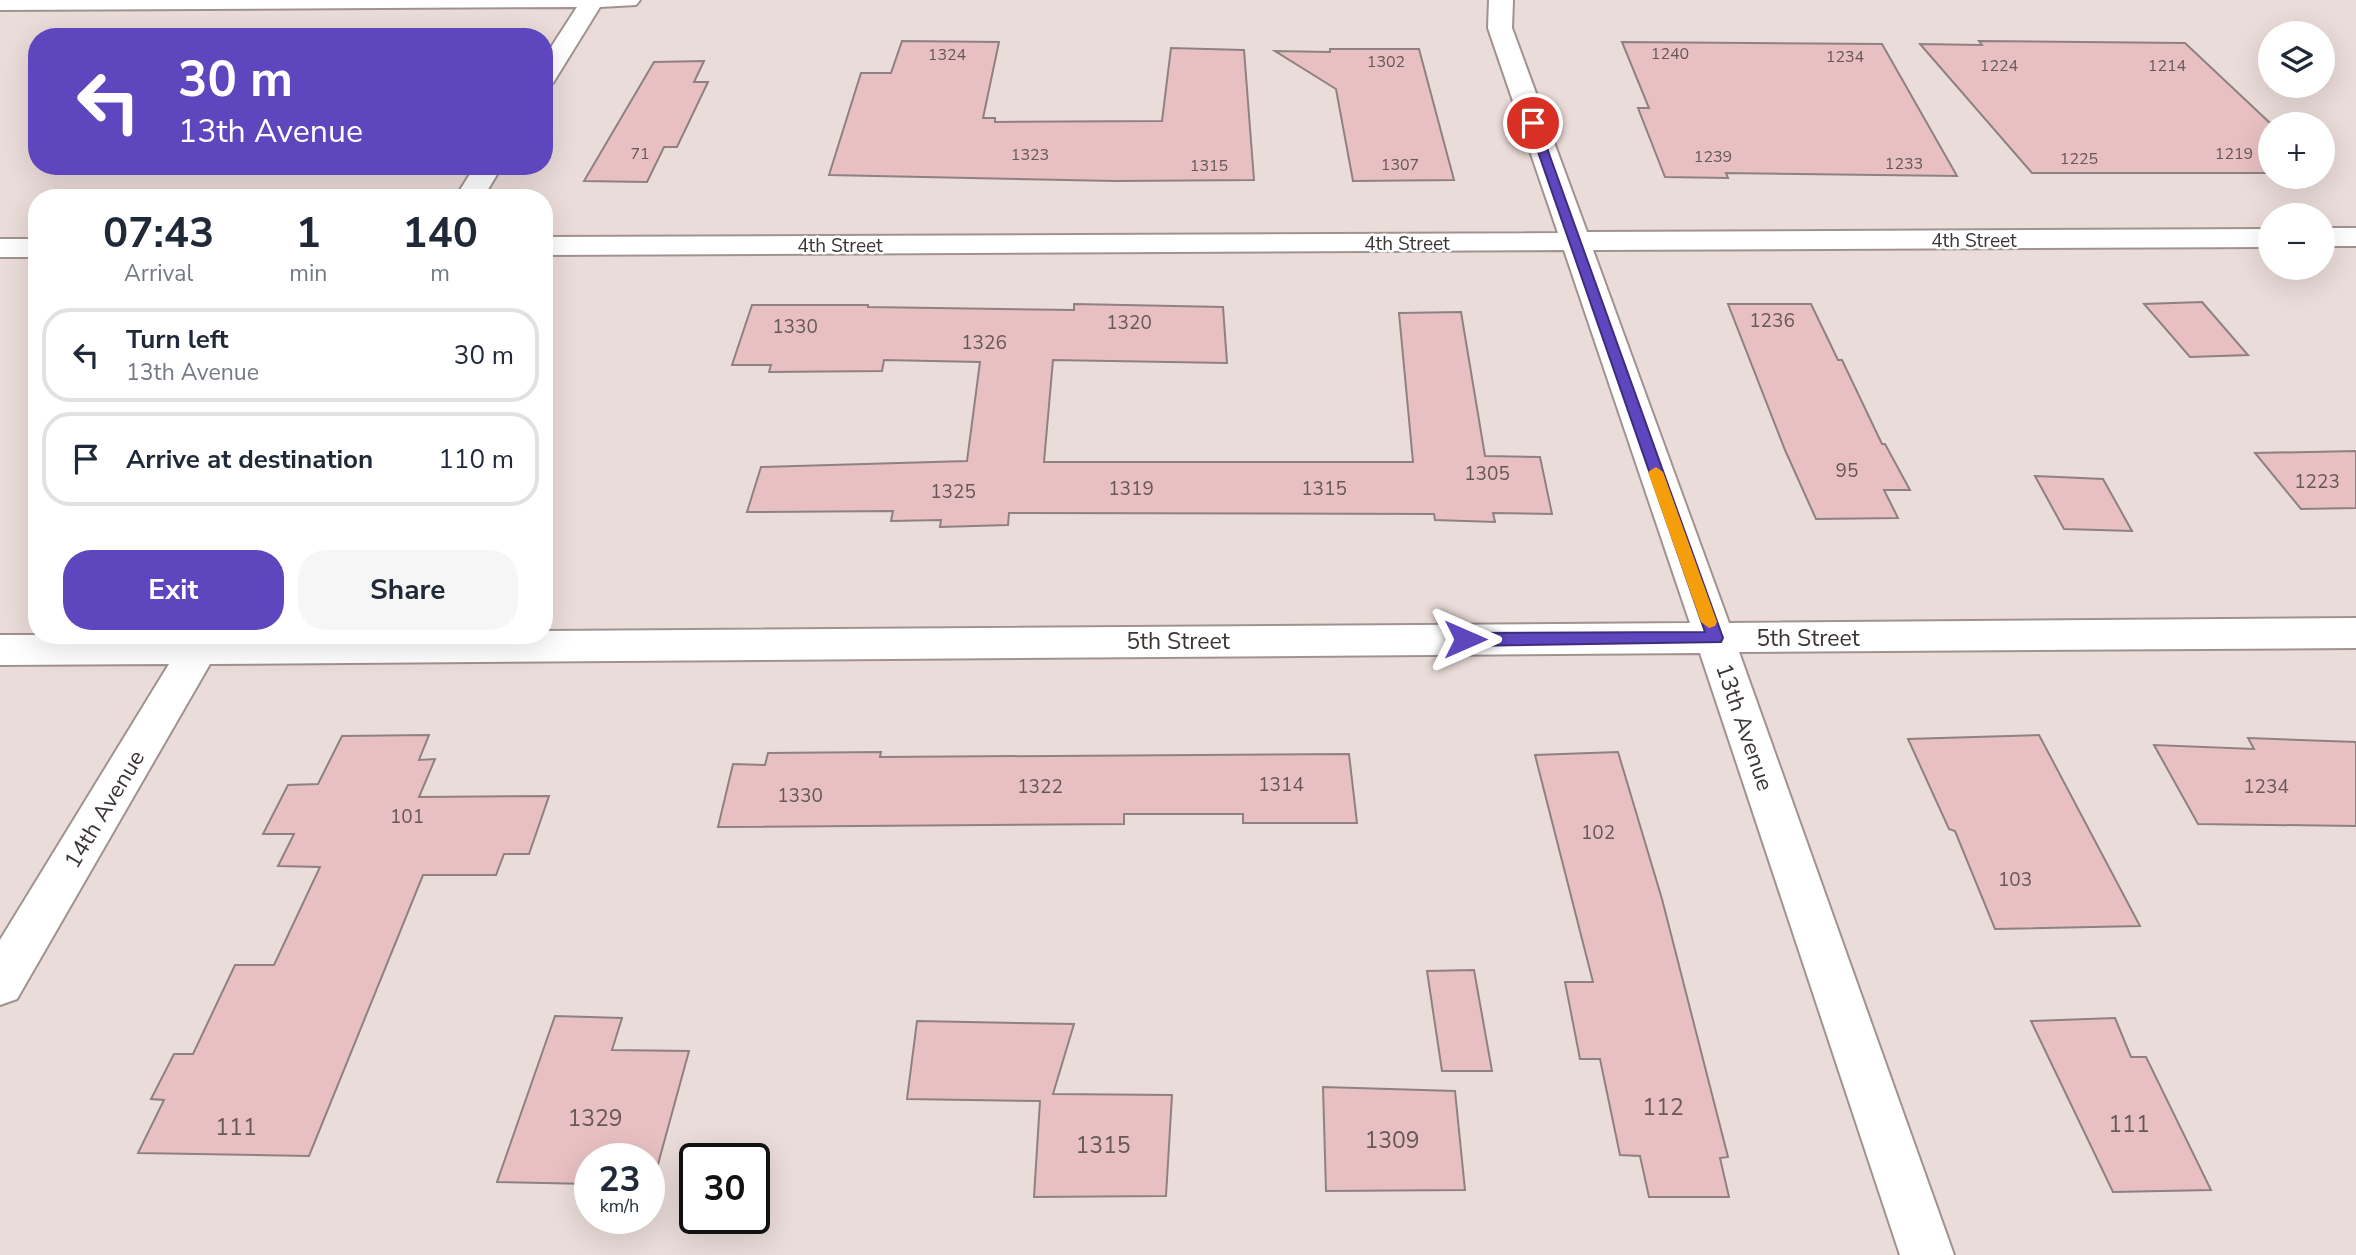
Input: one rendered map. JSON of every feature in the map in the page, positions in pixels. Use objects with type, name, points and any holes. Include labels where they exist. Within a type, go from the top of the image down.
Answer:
[{"type":"street","points":[[553,64],[593,0]]},
{"type":"street","points":[[0,3],[628,0]]},
{"type":"street","name":"13th Avenue","points":[[1501,0],[1500,28],[1715,638],[1927,1255]]},
{"type":"street","points":[[2335,237],[2356,237]]},
{"type":"street","name":"4th Street","points":[[553,246],[2258,238]]},
{"type":"street","points":[[0,248],[28,248]]},
{"type":"street","name":"5th Street","points":[[553,641],[1715,638],[2356,633]]},
{"type":"street","name":"5th Street","points":[[0,650],[152,644]]},
{"type":"street","name":"14th Avenue","points":[[0,983],[202,644]]},
{"type":"building","points":[[902,41],[999,42],[983,118],[995,118],[995,122],[1162,121],[1171,48],[1244,50],[1254,180],[1115,181],[829,175],[861,73],[891,73]]},
{"type":"building","points":[[1979,41],[2185,43],[2258,112],[2258,173],[2032,173],[1920,44],[1982,45]]},
{"type":"building","points":[[1622,42],[1882,44],[1957,176],[1726,173],[1728,178],[1665,177],[1638,108],[1649,108]]},
{"type":"building","points":[[1330,49],[1419,49],[1454,180],[1353,181],[1336,89],[1275,51],[1330,52]]},
{"type":"building","points":[[704,61],[694,82],[708,82],[677,147],[664,147],[647,182],[584,181],[654,62]]},
{"type":"building","points":[[2202,302],[2248,355],[2190,357],[2144,304]]},
{"type":"building","points":[[1074,304],[1223,307],[1227,363],[1053,360],[1044,462],[1413,462],[1399,313],[1461,312],[1485,456],[1540,457],[1552,514],[1493,513],[1495,522],[1435,520],[1434,514],[1009,513],[1008,525],[940,527],[941,520],[891,521],[893,511],[747,512],[761,467],[967,461],[980,362],[884,360],[882,371],[769,372],[771,365],[732,365],[752,305],[1074,310]]},
{"type":"building","points":[[1728,304],[1811,304],[1838,360],[1842,360],[1882,444],[1885,444],[1910,490],[1884,490],[1898,518],[1816,519],[1785,450]]},
{"type":"building","points":[[2356,451],[2356,508],[2301,509],[2255,453]]},
{"type":"building","points":[[2035,476],[2103,479],[2132,531],[2064,529]]},
{"type":"building","points":[[429,735],[419,760],[435,759],[419,797],[549,796],[529,854],[504,854],[496,875],[423,875],[309,1156],[138,1153],[164,1100],[151,1099],[174,1054],[193,1054],[235,965],[274,965],[320,867],[278,866],[294,834],[263,834],[288,785],[318,784],[342,736]]},
{"type":"building","points":[[2039,735],[2140,926],[1995,929],[1955,831],[1949,829],[1908,739]]},
{"type":"building","points":[[2248,738],[2356,742],[2356,826],[2198,824],[2154,745],[2254,749]]},
{"type":"building","points":[[881,752],[880,757],[1349,754],[1357,823],[1243,823],[1243,814],[1124,814],[1124,824],[718,827],[733,764],[765,765],[768,753]]},
{"type":"building","points":[[1618,752],[1662,899],[1728,1157],[1720,1158],[1729,1197],[1649,1197],[1640,1156],[1620,1155],[1600,1059],[1580,1059],[1565,982],[1593,982],[1535,755]]},
{"type":"building","points":[[1474,970],[1492,1071],[1442,1071],[1427,971]]},
{"type":"building","points":[[555,1016],[622,1018],[612,1050],[689,1051],[664,1143],[574,1143],[574,1184],[497,1182]]},
{"type":"building","points":[[2115,1018],[2131,1057],[2146,1057],[2211,1190],[2113,1192],[2031,1021]]},
{"type":"building","points":[[917,1021],[1074,1024],[1053,1094],[1172,1095],[1166,1196],[1034,1197],[1040,1101],[907,1099]]},
{"type":"building","points":[[1323,1087],[1455,1091],[1465,1190],[1326,1191]]},
{"type":"slow traffic","points":[[1656,472],[1709,622]]},
{"type":"route","points":[[1465,639],[1715,638],[1533,123]]}]
